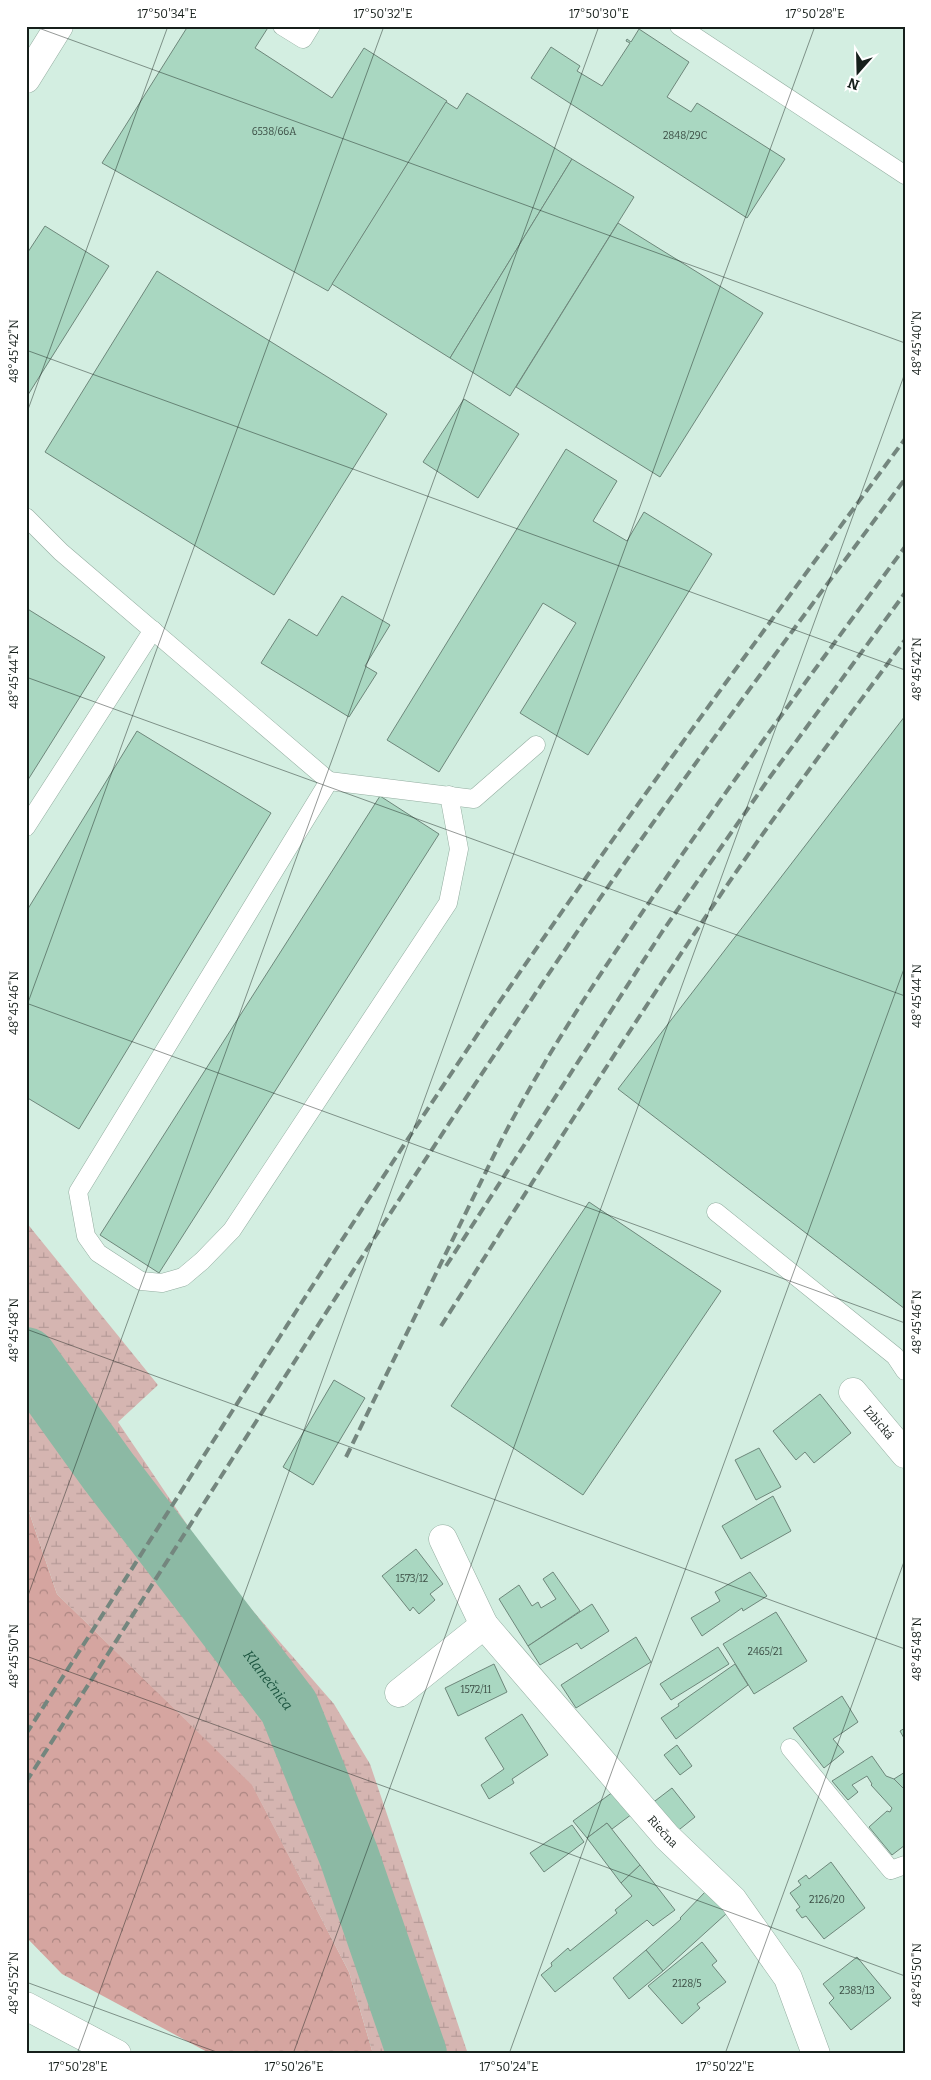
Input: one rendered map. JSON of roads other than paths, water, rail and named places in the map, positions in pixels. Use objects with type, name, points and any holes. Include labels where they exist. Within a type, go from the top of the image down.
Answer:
[{"type":"street","points":[[26,79],[59,26]]},
{"type":"street","name":"Izbická","points":[[853,1392],[905,1454]]},
{"type":"street","name":"Riečna","points":[[443,1539],[484,1625],[667,1837],[733,1900],[788,1978],[816,2054]]},
{"type":"street","points":[[399,1693],[484,1625]]},
{"type":"street","points":[[26,2006],[117,2054]]},
{"type":"lane","points":[[282,26],[303,39],[311,26]]},
{"type":"lane","points":[[680,27],[905,175]]},
{"type":"lane","points":[[26,517],[61,552],[329,781],[474,799],[536,746]]},
{"type":"lane","points":[[26,827],[153,630]]},
{"type":"lane","points":[[329,781],[78,1192],[86,1236],[98,1253],[141,1281],[162,1283],[183,1277],[202,1261],[232,1230],[448,903],[459,849],[449,796]]},
{"type":"lane","points":[[716,1212],[895,1356],[905,1370]]},
{"type":"lane","points":[[790,1748],[891,1870],[905,1865]]},
{"type":"waterway","name":"Klanečnica","points":[[26,1357],[108,1471],[289,1707],[349,1856],[417,2054]]},
{"type":"railway","points":[[26,1734],[317,1278],[496,1007],[749,650],[905,439]]},
{"type":"railway","points":[[26,1782],[307,1342],[521,1015],[670,799],[905,479]]},
{"type":"railway","points":[[346,1457],[501,1141],[555,1045],[615,952],[687,847],[905,547]]},
{"type":"railway","points":[[446,1266],[662,932],[770,777],[905,593]]},
{"type":"railway","points":[[441,1326],[543,1165],[717,900],[786,801],[905,640]]}]
